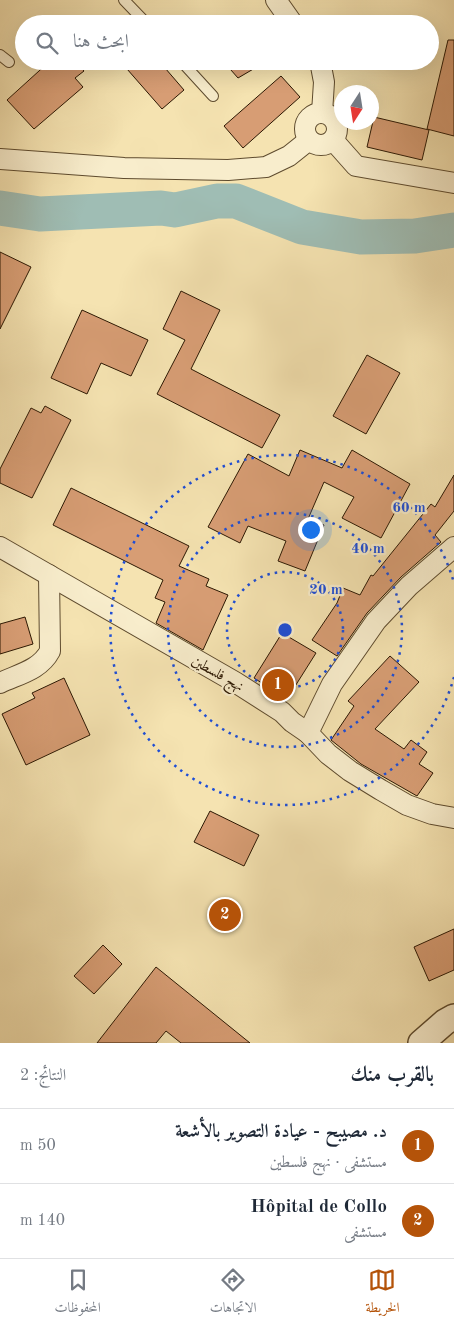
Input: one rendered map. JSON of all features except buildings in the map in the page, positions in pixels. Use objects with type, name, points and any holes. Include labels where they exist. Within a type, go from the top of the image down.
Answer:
[{"type":"street","points":[[276,0],[287,15]]},
{"type":"street","points":[[322,70],[324,82],[322,112]]},
{"type":"street","points":[[322,112],[335,120],[337,130],[333,140],[324,145],[318,145],[309,140],[304,132],[306,122],[312,115],[322,112]]},
{"type":"street","points":[[0,159],[124,168],[228,170],[266,167],[289,156],[309,140]]},
{"type":"street","points":[[333,140],[356,166],[454,183]]},
{"type":"street","name":"نهج فلسطين","points":[[0,547],[252,692],[308,732],[328,754],[350,771],[381,790],[407,805],[432,814],[454,818]]},
{"type":"street","points":[[308,732],[332,684],[376,621],[409,586],[454,547]]},
{"type":"street","points":[[0,683],[34,669],[46,660],[50,651],[49,575]]},
{"type":"street","points":[[422,1043],[445,1022],[454,1017]]},
{"type":"lane","points":[[124,0],[138,15]]},
{"type":"lane","points":[[0,55],[9,62]]},
{"type":"lane","points":[[189,70],[213,96]]},
{"type":"waterway","points":[[0,208],[40,214],[161,208],[175,210],[217,201],[236,201],[302,227],[361,237],[415,236],[454,230]]},
{"type":"place","name":"د. مصيبح - عيادة التصوير بالأشعة","points":[[278,685]]},
{"type":"place","name":"Hôpital de Collo","points":[[225,915]]}]
